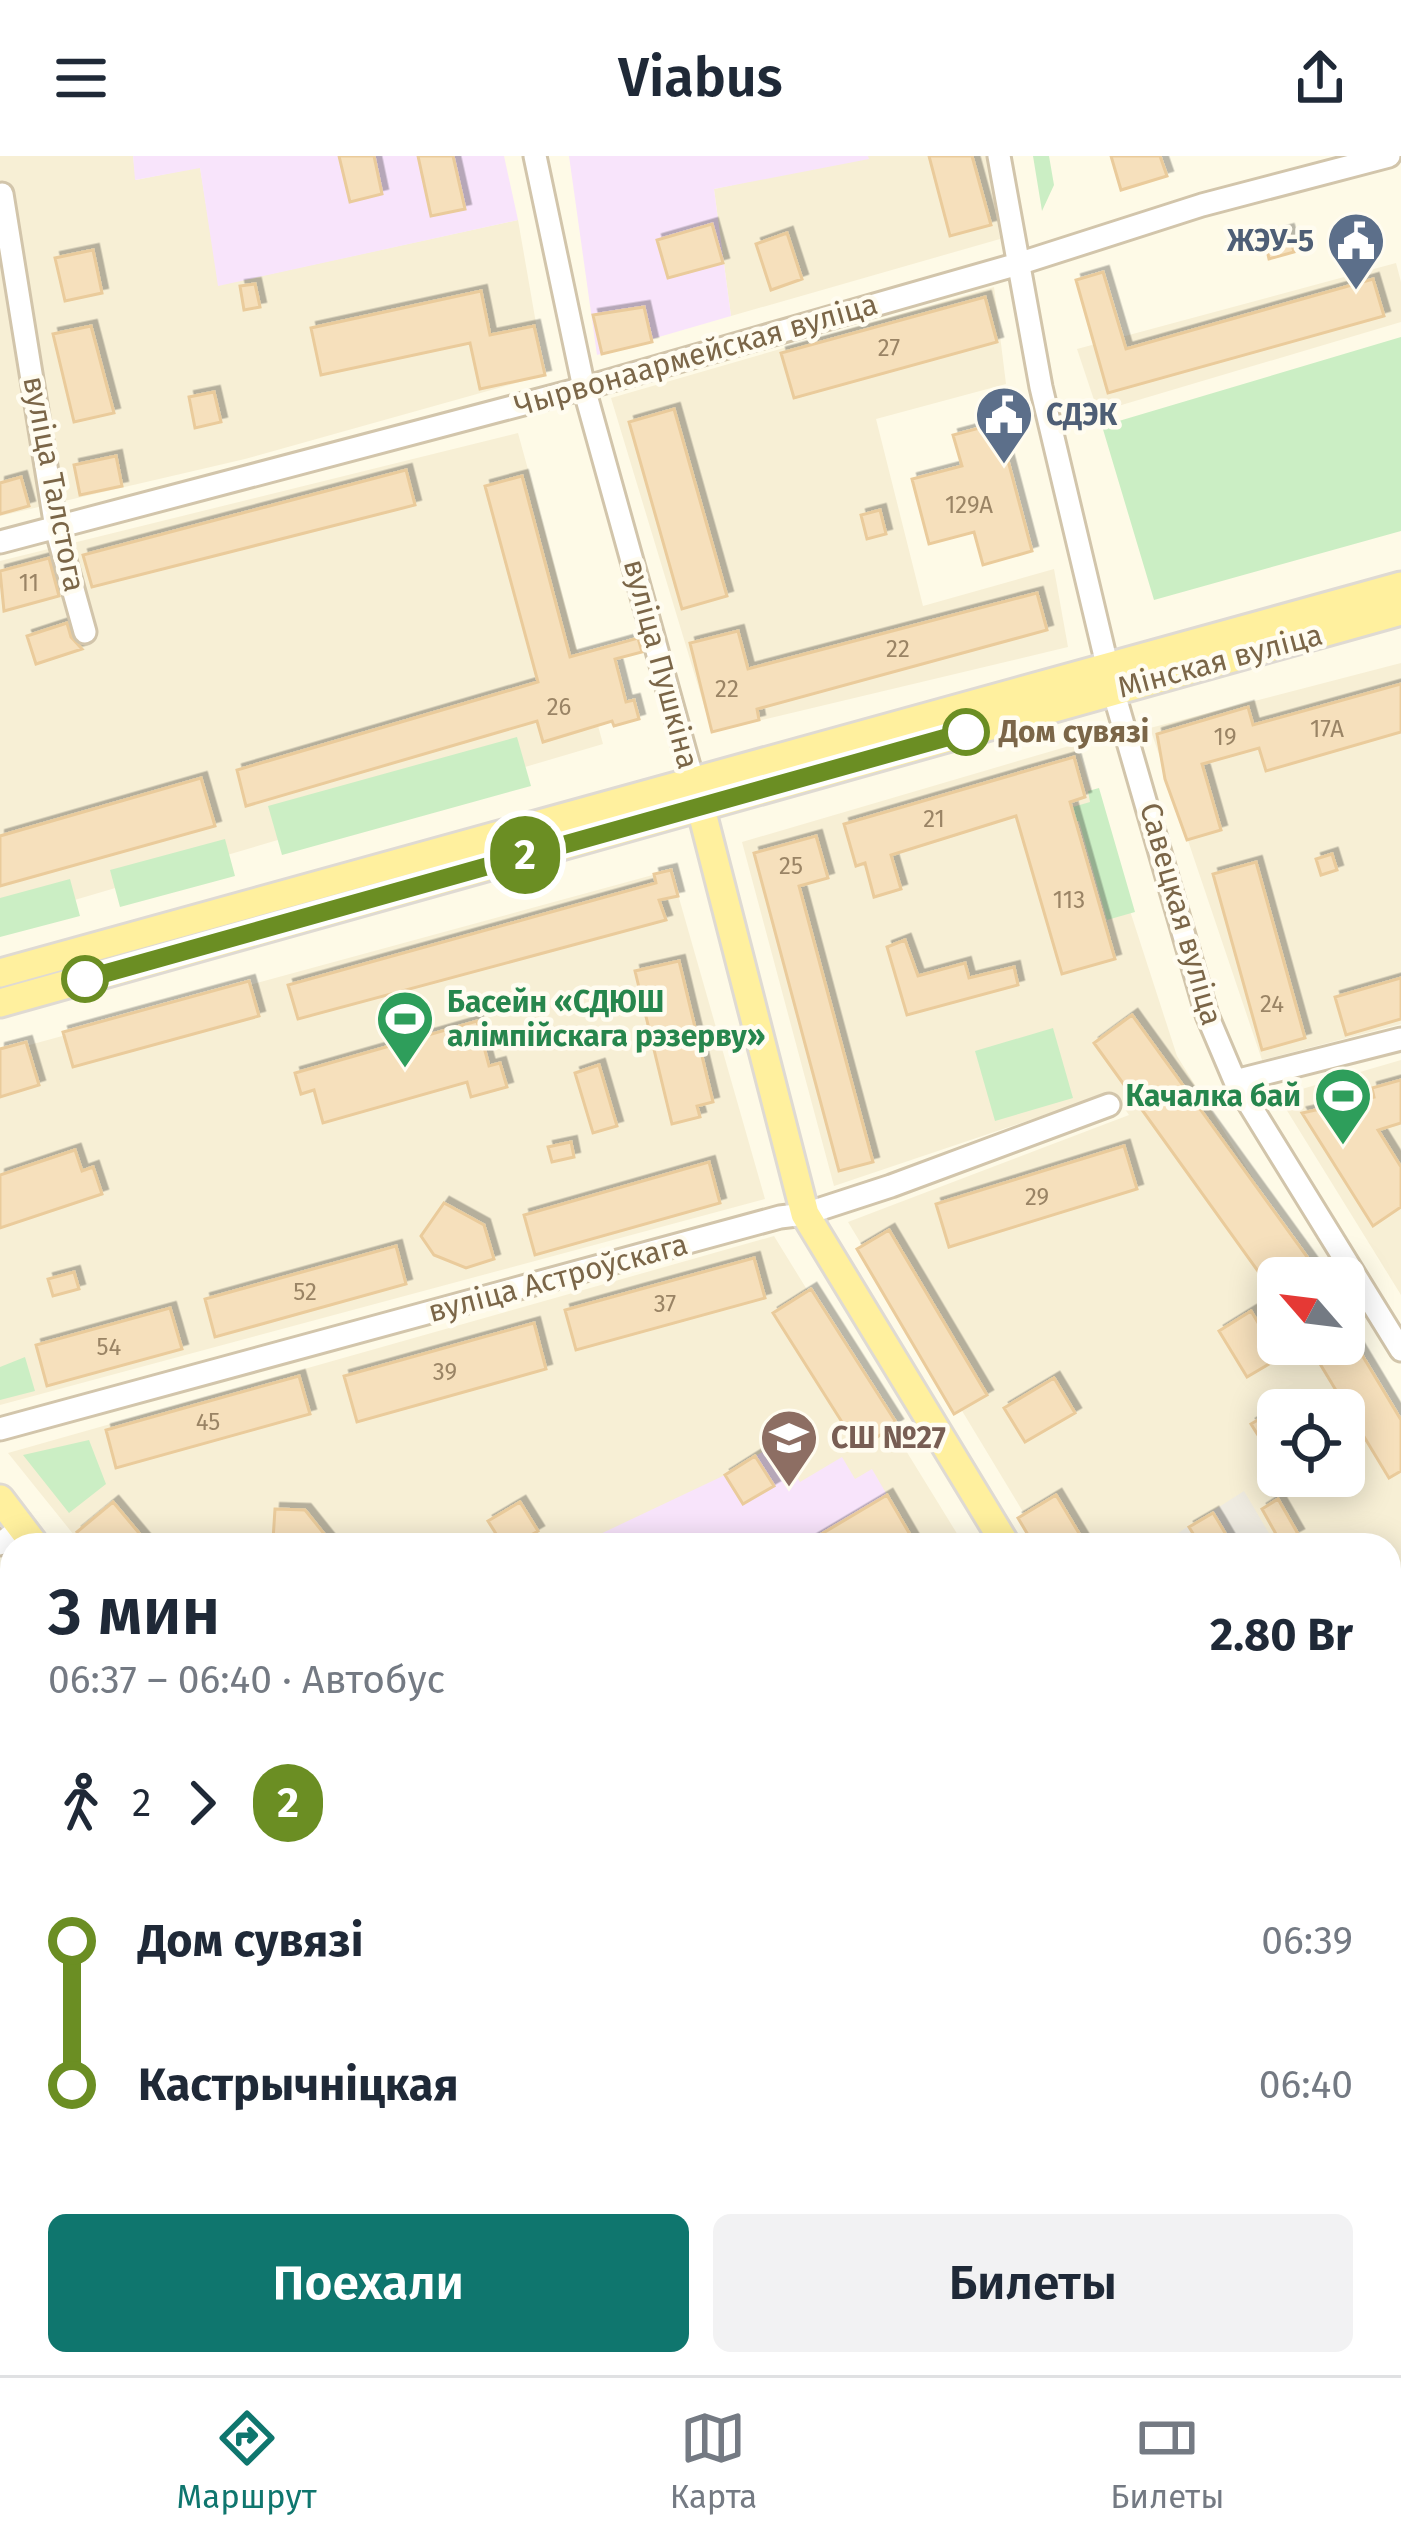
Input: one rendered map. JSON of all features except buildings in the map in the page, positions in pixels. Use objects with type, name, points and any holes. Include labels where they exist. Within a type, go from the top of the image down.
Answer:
[{"type":"main road","name":"Мінская вуліца","points":[[1111,680],[1401,586]]},
{"type":"main road","name":"Мінская вуліца","points":[[0,1003],[697,796],[1111,680],[1401,611]]},
{"type":"main road","name":"Мінская вуліца","points":[[0,974],[697,796]]},
{"type":"main road","name":"вуліца Пушкіна","points":[[697,796],[805,1214],[999,1533]]},
{"type":"main road","points":[[0,1499],[16,1533]]},
{"type":"street","name":"вуліца Пушкіна","points":[[535,156],[584,388],[697,796]]},
{"type":"street","name":"Савецкая вуліца","points":[[999,156],[1041,387],[1111,680],[1207,1015],[1235,1081],[1401,1350]]},
{"type":"street","name":"Чырвонаармейская вуліца","points":[[0,542],[584,388],[1018,264],[1202,205],[1389,156]]},
{"type":"street","name":"вуліца Талстога","points":[[2,194],[56,528],[85,632]]},
{"type":"street","points":[[1235,1081],[1401,1040]]},
{"type":"street","name":"вуліца Астроўскага","points":[[0,1429],[805,1214],[1109,1106]]},
{"type":"shaded area","points":[[0,156],[133,156],[136,180],[200,167],[219,285],[518,220],[545,375],[245,459],[0,516]]},
{"type":"shaded area","points":[[133,156],[504,156],[518,220],[218,286],[200,168],[135,180]]},
{"type":"shaded area","points":[[569,156],[869,159],[714,189],[731,316],[597,355]]},
{"type":"shaded area","points":[[868,156],[987,156],[1000,239],[731,316],[714,189]]},
{"type":"shaded area","points":[[1396,263],[1401,322],[1098,412],[1077,349]]},
{"type":"shaded area","points":[[994,287],[1006,384],[876,419],[923,606],[1054,569],[1068,647],[712,732],[611,398]]},
{"type":"shaded area","points":[[518,433],[603,744],[0,922],[0,561]]},
{"type":"shaded area","points":[[1401,663],[1401,1024],[1262,1060],[1150,728]]},
{"type":"shaded area","points":[[1076,744],[1177,1056],[1302,1257],[1257,1257],[1257,1365],[1365,1365],[1365,1359],[1401,1417],[1401,1533],[1036,1533],[848,1222],[1129,1115],[1113,1092],[834,1186],[742,842]]},
{"type":"shaded area","points":[[671,870],[765,1199],[0,1405],[0,1053]]},
{"type":"shaded area","points":[[1401,1060],[1401,1295],[1278,1096]]},
{"type":"shaded area","points":[[774,1236],[957,1533],[72,1533],[8,1453]]},
{"type":"shaded area","name":"СШ №27","points":[[777,1443],[800,1482],[842,1457],[855,1479],[872,1469],[909,1533],[602,1533],[725,1475]]},
{"type":"shaded area","points":[[1244,1491],[1269,1533],[1178,1533]]},
{"type":"green space","points":[[1033,156],[1049,156],[1054,185],[1042,211]]},
{"type":"green space","points":[[1401,337],[1401,531],[1154,600],[1102,426]]},
{"type":"green space","points":[[517,737],[531,786],[282,855],[268,806]]},
{"type":"green space","points":[[1099,788],[1135,912],[1107,920],[1079,821],[1070,823],[1066,809],[1090,802],[1088,791]]},
{"type":"green space","points":[[225,839],[235,876],[120,907],[110,870]]},
{"type":"green space","points":[[70,879],[80,916],[0,937],[0,898]]},
{"type":"green space","points":[[1053,1028],[1073,1098],[995,1121],[975,1051]]},
{"type":"green space","points":[[25,1357],[35,1391],[0,1400],[0,1367]]},
{"type":"green space","points":[[89,1440],[106,1484],[69,1513],[23,1455]]},
{"type":"bus line","name":"2","points":[[85,979],[966,732]]},
{"type":"place","name":"ЖЭУ-5","points":[[1356,292]]},
{"type":"place","name":"СДЭК","points":[[1004,466]]},
{"type":"place","name":"Дом сувязі","points":[[966,732]]},
{"type":"place","name":"Басейн «СДЮШ алімпійскага рэзерву»","points":[[405,1070]]},
{"type":"place","name":"Качалка бай","points":[[1343,1147]]},
{"type":"place","name":"СШ №27","points":[[789,1489]]}]
